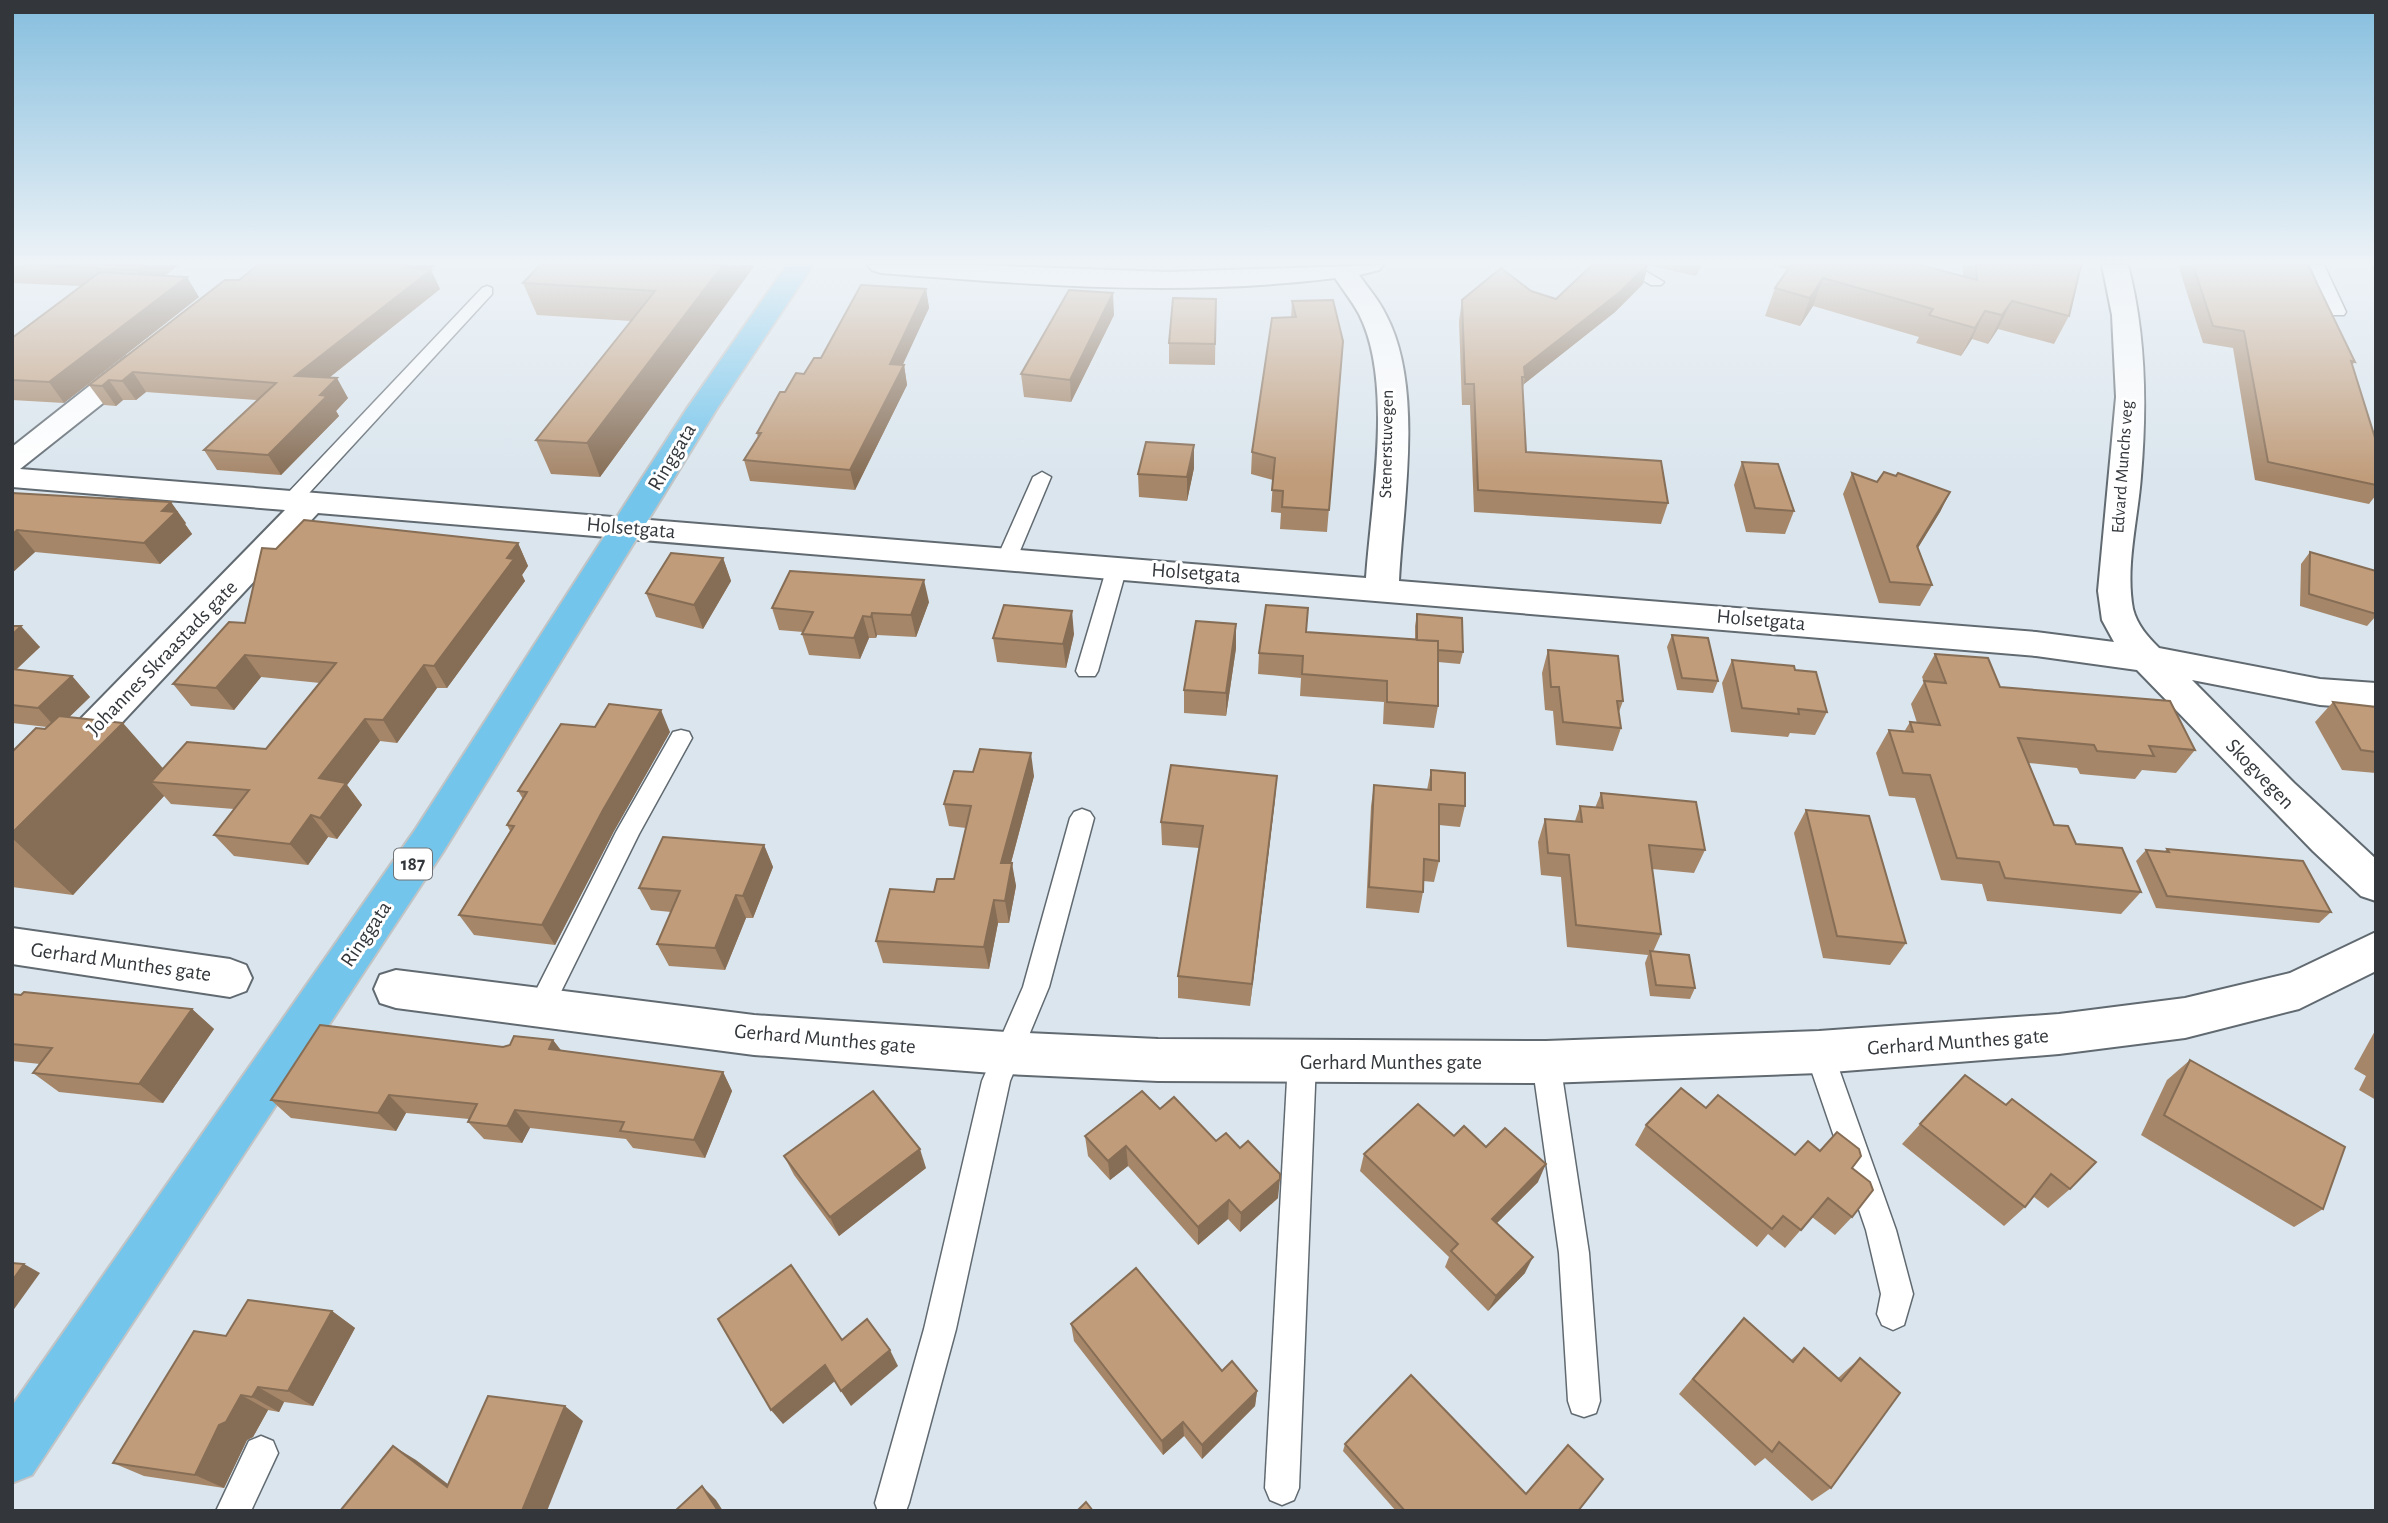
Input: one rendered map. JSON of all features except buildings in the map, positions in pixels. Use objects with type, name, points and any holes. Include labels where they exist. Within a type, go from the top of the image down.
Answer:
[{"type":"main road","name":"Ringgata","points":[[12,1455],[429,841],[701,410],[751,336]]},
{"type":"street","name":"Stenerstuvegen","points":[[1381,336],[1387,355],[1391,420],[1382,588]]},
{"type":"street","name":"Edvard Munchs veg","points":[[2127,336],[2129,393],[2126,475],[2116,558],[2116,610],[2127,634],[2149,659]]},
{"type":"street","points":[[12,462],[162,343]]},
{"type":"street","name":"Holsetgata","points":[[12,478],[1382,588],[2023,643],[2149,659],[2320,692],[2376,696]]},
{"type":"street","name":"Johannes Skraastads gate","points":[[12,814],[302,501]]},
{"type":"street","name":"Skogvegen","points":[[2149,659],[2270,786],[2376,884]]},
{"type":"street","name":"Gerhard Munthes gate","points":[[12,946],[230,978]]},
{"type":"street","name":"Gerhard Munthes gate","points":[[396,989],[754,1035],[1006,1054],[1302,1061],[1546,1062],[1819,1052],[2059,1034],[2185,1018],[2299,990],[2376,950]]},
{"type":"lane","points":[[302,501],[447,336]]},
{"type":"lane","points":[[1007,558],[1042,477]]},
{"type":"lane","points":[[1087,671],[1117,567]]},
{"type":"lane","points":[[541,1006],[628,832],[681,738]]},
{"type":"lane","points":[[892,1503],[940,1329],[996,1081],[1036,987],[1082,818]]},
{"type":"lane","points":[[1819,1052],[1881,1230],[1897,1294],[1893,1314]]},
{"type":"lane","points":[[1282,1488],[1302,1061]]},
{"type":"lane","points":[[1546,1062],[1574,1253],[1584,1401]]},
{"type":"lane","points":[[233,1511],[261,1453]]}]
